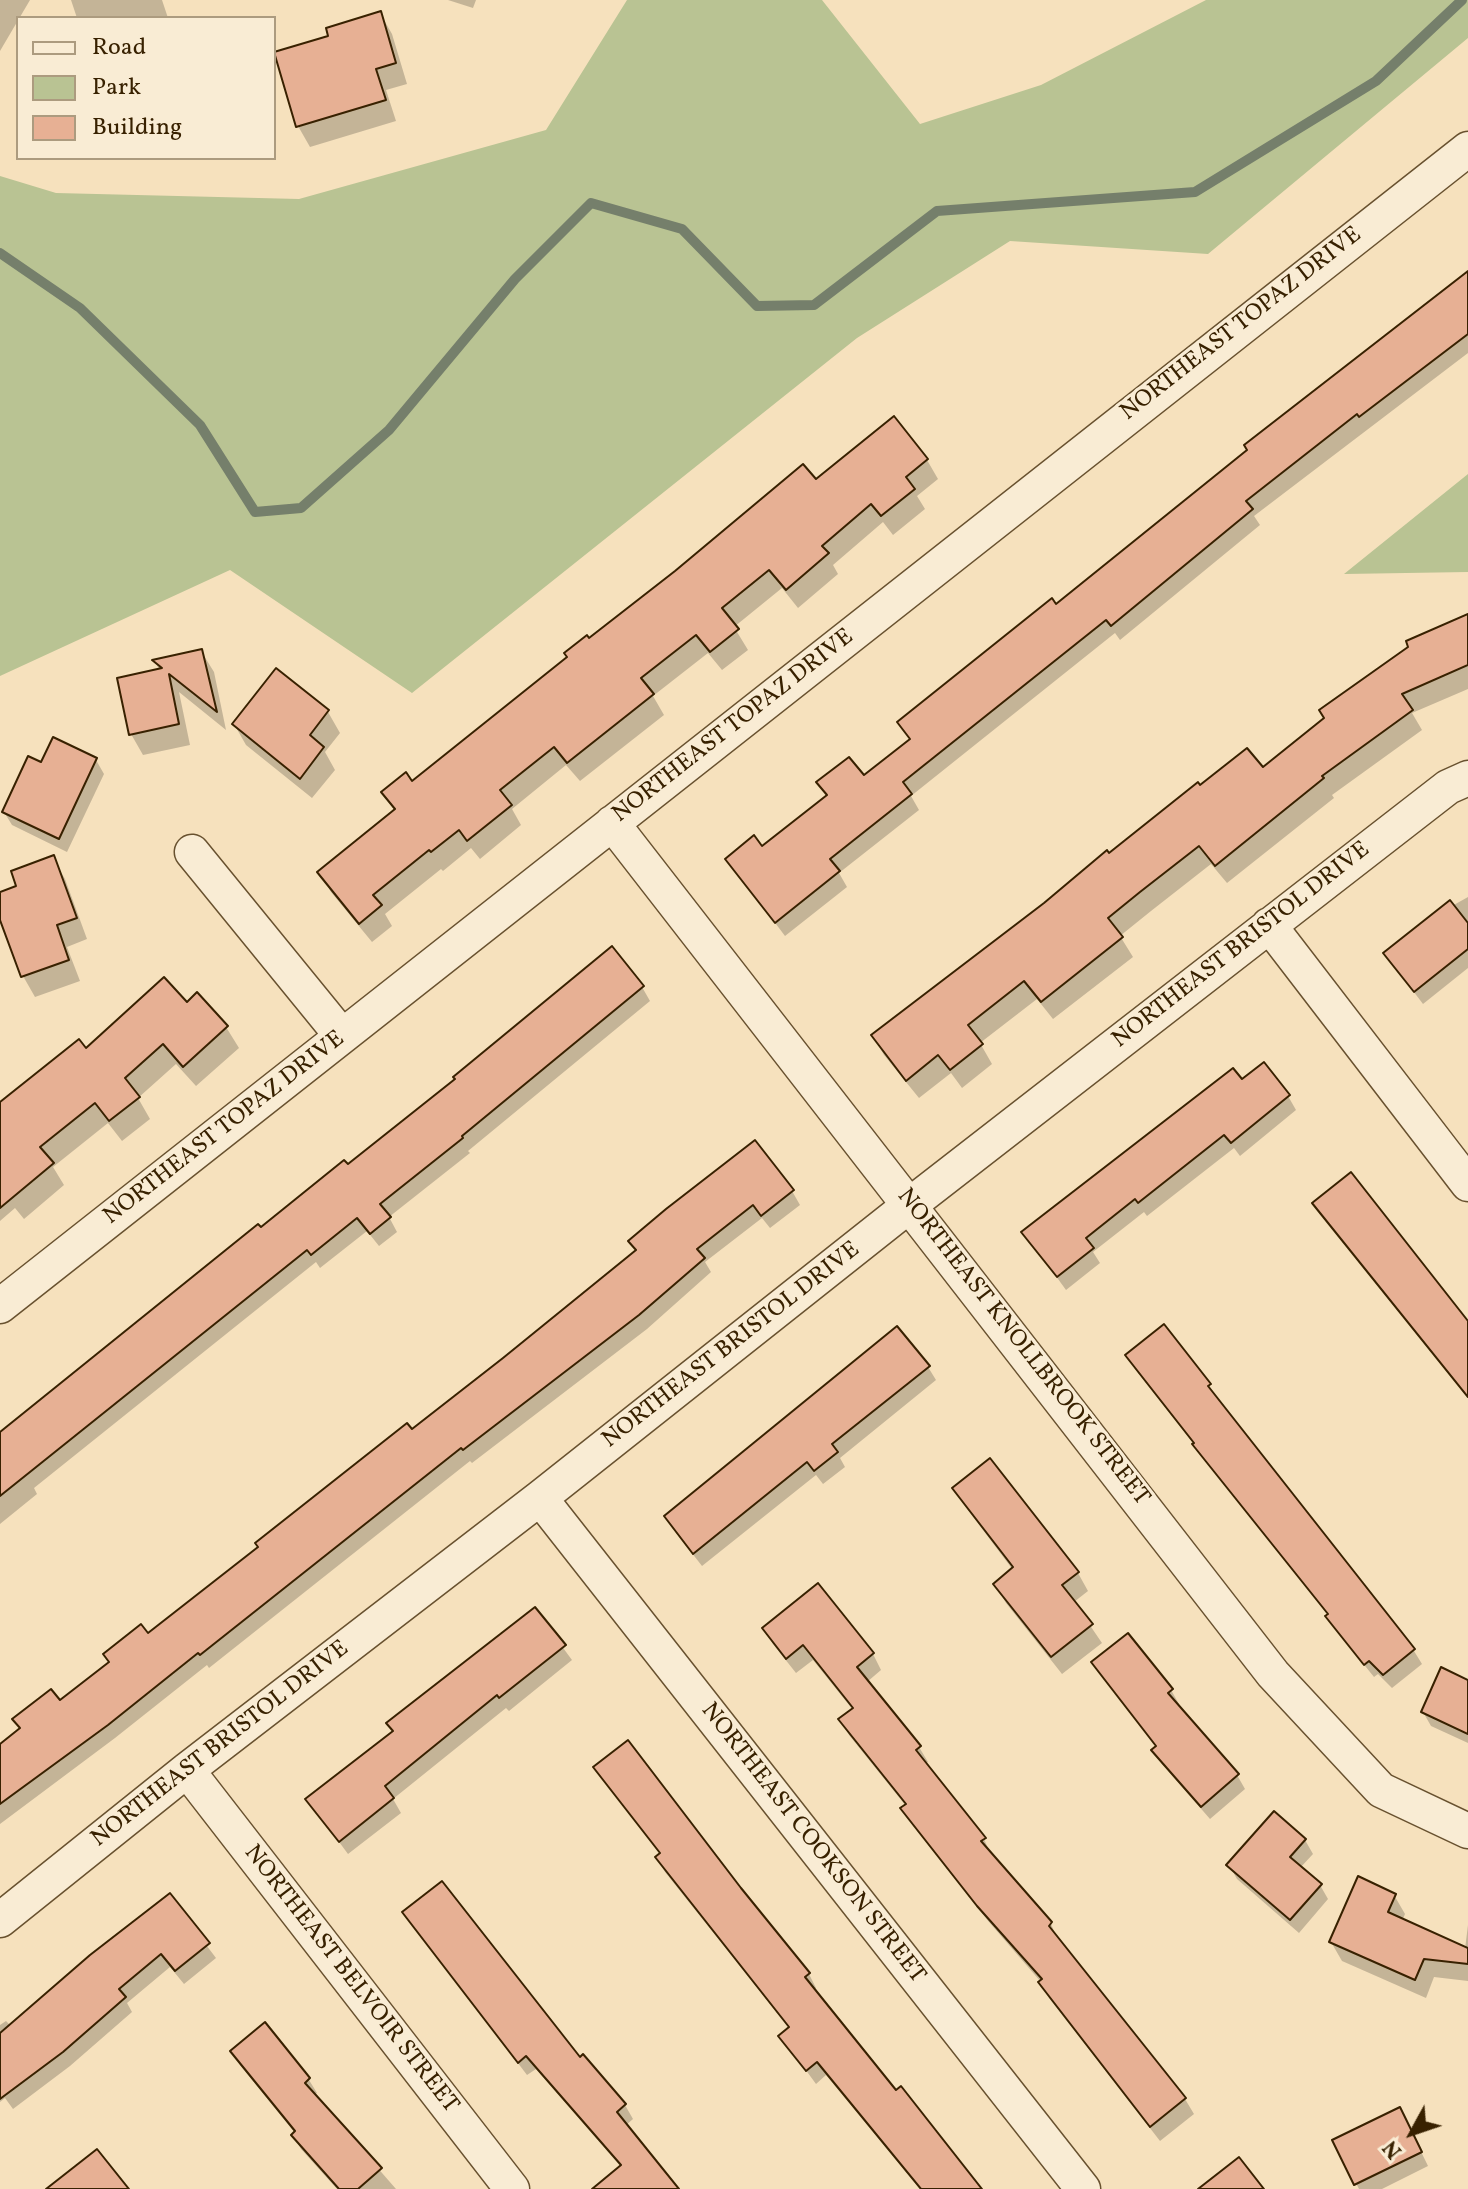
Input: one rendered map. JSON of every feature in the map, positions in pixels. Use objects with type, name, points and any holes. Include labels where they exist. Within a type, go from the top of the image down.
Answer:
[{"type":"street","name":"NORTHEAST TOPAZ DRIVE","points":[[0,1306],[1468,149]]},
{"type":"street","name":"NORTHEAST BRISTOL DRIVE","points":[[0,1920],[187,1770],[540,1498],[1269,925],[1448,787],[1468,778]]},
{"type":"street","name":"NORTHEAST KNOLLBROOK STREET","points":[[612,823],[911,1204],[1273,1674],[1381,1790],[1468,1831]]},
{"type":"street","points":[[192,852],[342,1036]]},
{"type":"street","points":[[1269,925],[1468,1184]]},
{"type":"street","name":"NORTHEAST COOKSON STREET","points":[[540,1498],[1083,2189]]},
{"type":"street","name":"NORTHEAST BELVOIR STREET","points":[[187,1770],[512,2189]]},
{"type":"green space","points":[[627,0],[822,0],[920,124],[1041,85],[1206,0],[1468,0],[1468,38],[1208,254],[1010,241],[857,338],[412,693],[230,570],[0,676],[0,176],[56,193],[299,199],[546,130]]},
{"type":"green space","points":[[1468,474],[1468,572],[1344,574]]},
{"type":"building","points":[[381,11],[396,63],[376,69],[386,100],[296,127],[276,51],[328,36],[326,28]]},
{"type":"building","points":[[1468,271],[1468,334],[1359,417],[1357,414],[1246,501],[1253,509],[1111,626],[1106,620],[903,782],[912,794],[830,859],[840,871],[775,923],[725,859],[754,835],[762,846],[827,795],[816,782],[849,757],[864,775],[910,739],[897,722],[1052,598],[1056,604],[1247,450],[1244,445]]},
{"type":"building","points":[[894,416],[928,459],[906,477],[915,489],[881,516],[871,504],[822,546],[829,553],[786,590],[769,570],[722,608],[739,629],[710,652],[696,635],[641,678],[654,694],[567,763],[554,747],[500,790],[512,805],[467,841],[459,830],[431,852],[429,850],[373,895],[382,905],[359,924],[317,872],[395,809],[381,792],[406,772],[412,781],[567,657],[564,653],[587,635],[589,638],[675,571],[803,464],[816,479]]},
{"type":"building","points":[[1468,614],[1468,665],[1402,694],[1413,710],[1322,776],[1324,778],[1215,866],[1199,846],[1140,892],[1108,918],[1123,937],[1041,1002],[1024,981],[968,1025],[983,1044],[950,1070],[938,1055],[906,1081],[871,1035],[1198,782],[1200,785],[1247,748],[1263,767],[1324,718],[1319,710],[1408,647],[1406,641]]},
{"type":"building","points":[[202,649],[217,712],[169,674],[179,724],[129,735],[117,678],[162,668],[152,660]]},
{"type":"building","points":[[276,668],[329,710],[310,735],[324,747],[300,779],[232,724]]},
{"type":"building","points":[[53,737],[97,758],[59,839],[2,812],[28,756],[41,762]]},
{"type":"building","points":[[54,855],[77,918],[57,925],[69,960],[21,977],[0,920],[0,892],[16,886],[11,871]]},
{"type":"building","points":[[1450,900],[1468,923],[1468,949],[1414,992],[1383,953]]},
{"type":"building","points":[[612,946],[644,986],[380,1204],[391,1217],[370,1234],[357,1218],[311,1255],[307,1250],[0,1496],[0,1432],[258,1224],[261,1227],[344,1160],[348,1164],[455,1079],[453,1077]]},
{"type":"building","points":[[164,977],[187,1002],[197,992],[228,1026],[183,1067],[163,1044],[125,1078],[140,1097],[109,1121],[95,1103],[40,1147],[54,1163],[0,1208],[0,1102],[79,1039],[86,1048]]},
{"type":"building","points":[[1264,1062],[1290,1095],[1231,1143],[1224,1135],[1138,1203],[1135,1199],[1086,1238],[1094,1248],[1057,1277],[1021,1232],[1233,1068],[1242,1079]]},
{"type":"building","points":[[755,1140],[794,1190],[761,1216],[753,1205],[697,1249],[705,1258],[639,1315],[463,1450],[461,1448],[200,1655],[198,1653],[108,1725],[0,1804],[0,1744],[20,1728],[12,1719],[51,1689],[60,1700],[109,1662],[103,1654],[141,1624],[148,1633],[258,1547],[255,1543],[407,1423],[412,1429],[636,1250],[628,1241]]},
{"type":"building","points":[[1351,1172],[1468,1321],[1468,1397],[1312,1203]]},
{"type":"building","points":[[1164,1324],[1211,1384],[1208,1386],[1415,1649],[1383,1675],[1369,1661],[1364,1665],[1325,1616],[1328,1614],[1125,1355]]},
{"type":"building","points":[[897,1326],[930,1366],[832,1444],[838,1452],[814,1471],[807,1462],[693,1554],[664,1516]]},
{"type":"building","points":[[990,1458],[1079,1572],[1062,1585],[1093,1624],[1051,1657],[993,1584],[1013,1567],[952,1488]]},
{"type":"building","points":[[818,1583],[874,1653],[857,1667],[921,1746],[916,1750],[986,1838],[981,1841],[1052,1922],[1049,1926],[1186,2098],[1150,2127],[1038,1982],[1042,1979],[977,1906],[900,1808],[906,1804],[838,1719],[853,1708],[803,1645],[786,1659],[762,1628]]},
{"type":"building","points":[[535,1607],[566,1645],[499,1698],[497,1695],[385,1786],[394,1798],[339,1842],[305,1799],[393,1731],[386,1723]]},
{"type":"building","points":[[1128,1633],[1173,1689],[1168,1693],[1239,1774],[1201,1807],[1151,1750],[1156,1746],[1091,1662]]},
{"type":"building","points":[[1441,1667],[1468,1680],[1468,1734],[1421,1712]]},
{"type":"building","points":[[628,1740],[810,1973],[805,1977],[896,2090],[901,2086],[982,2189],[921,2189],[817,2062],[806,2071],[778,2036],[789,2027],[655,1857],[660,1853],[593,1767]]},
{"type":"building","points":[[1274,1811],[1306,1839],[1290,1857],[1322,1884],[1290,1920],[1226,1865]]},
{"type":"building","points":[[1358,1876],[1396,1894],[1388,1912],[1468,1948],[1468,1964],[1424,1959],[1415,1980],[1329,1942]]},
{"type":"building","points":[[442,1881],[580,2057],[583,2054],[626,2104],[617,2112],[679,2189],[592,2189],[621,2165],[526,2056],[518,2063],[402,1912]]},
{"type":"building","points":[[170,1893],[210,1943],[175,1971],[161,1954],[119,1989],[126,1997],[63,2052],[0,2099],[0,2033],[90,1955]]},
{"type":"building","points":[[265,2022],[310,2078],[305,2083],[382,2168],[358,2189],[339,2189],[291,2135],[295,2131],[230,2051]]},
{"type":"building","points":[[1400,2107],[1422,2152],[1354,2185],[1332,2140]]},
{"type":"building","points":[[97,2149],[129,2189],[46,2189]]},
{"type":"building","points":[[1239,2157],[1264,2189],[1198,2189]]},
{"type":"waterway","points":[[0,253],[80,308],[200,425],[255,512],[301,508],[389,430],[515,279],[591,203],[682,229],[757,306],[814,305],[937,211],[1195,192],[1376,81],[1462,0]]}]
